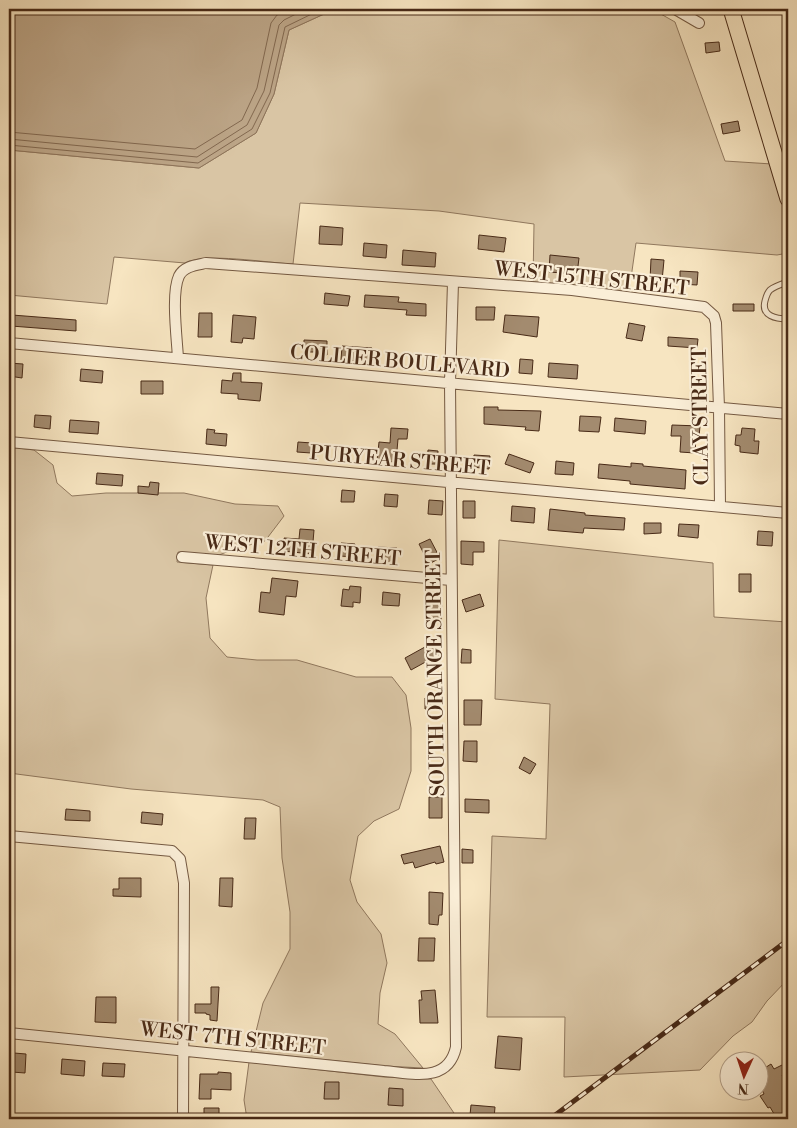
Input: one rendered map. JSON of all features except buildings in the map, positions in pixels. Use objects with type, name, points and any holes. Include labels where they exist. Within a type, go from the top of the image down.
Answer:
[{"type":"main road","points":[[731,9],[788,199]]},
{"type":"street","points":[[675,9],[699,23]]},
{"type":"street","name":"WEST 15TH STREET","points":[[178,358],[176,295],[179,275],[191,266],[206,263],[572,290],[698,306],[710,311],[714,316],[716,326]]},
{"type":"street","name":"SOUTH ORANGE STREET","points":[[451,1063],[456,1047],[451,580],[450,383],[452,282]]},
{"type":"street","name":"CLAY STREET","points":[[716,326],[720,506]]},
{"type":"street","name":"COLLIER BOULEVARD","points":[[9,343],[788,414]]},
{"type":"street","name":"PURYEAR STREET","points":[[9,442],[788,512]]},
{"type":"street","name":"WEST 12TH STREET","points":[[182,557],[451,580]]},
{"type":"street","points":[[9,836],[172,851],[180,859],[184,883],[185,930],[182,1050],[183,1119]]},
{"type":"street","name":"WEST 7TH STREET","points":[[9,1033],[384,1071],[432,1074],[441,1071],[451,1063]]},
{"type":"lane","points":[[788,282],[778,285],[770,291],[766,296],[764,306],[766,313],[772,318],[788,319]]},
{"type":"shaded area","points":[[335,9],[652,9],[675,22],[725,161],[772,164],[788,216],[788,253],[777,255],[636,243],[629,292],[533,282],[534,224],[439,211],[300,203],[293,264],[221,258],[206,258],[185,263],[114,257],[107,304],[9,295],[9,150],[199,168],[256,133],[274,94],[289,30]]},
{"type":"shaded area","points":[[9,447],[34,450],[53,465],[57,483],[72,496],[106,493],[184,493],[235,504],[278,506],[284,516],[265,541],[219,555],[178,552],[177,562],[213,565],[206,598],[210,638],[227,657],[257,660],[297,660],[356,677],[392,677],[406,695],[411,728],[411,771],[399,809],[374,821],[358,836],[350,880],[357,902],[381,934],[387,963],[380,993],[378,1024],[395,1034],[423,1068],[385,1066],[251,1052],[263,1003],[290,949],[290,912],[282,858],[280,807],[263,800],[131,789],[9,773]]},
{"type":"shaded area","points":[[499,540],[713,563],[714,617],[787,622],[788,614],[788,979],[767,1001],[752,1022],[733,1036],[700,1070],[564,1077],[565,1017],[487,1017],[492,836],[546,839],[550,704],[495,699]]},
{"type":"shaded area","points":[[249,1062],[384,1077],[431,1079],[458,1119],[247,1119],[244,1100]]},
{"type":"water","points":[[9,9],[335,9],[289,30],[274,94],[256,133],[199,168],[9,150]]},
{"type":"railway","points":[[550,1119],[788,940]]}]
